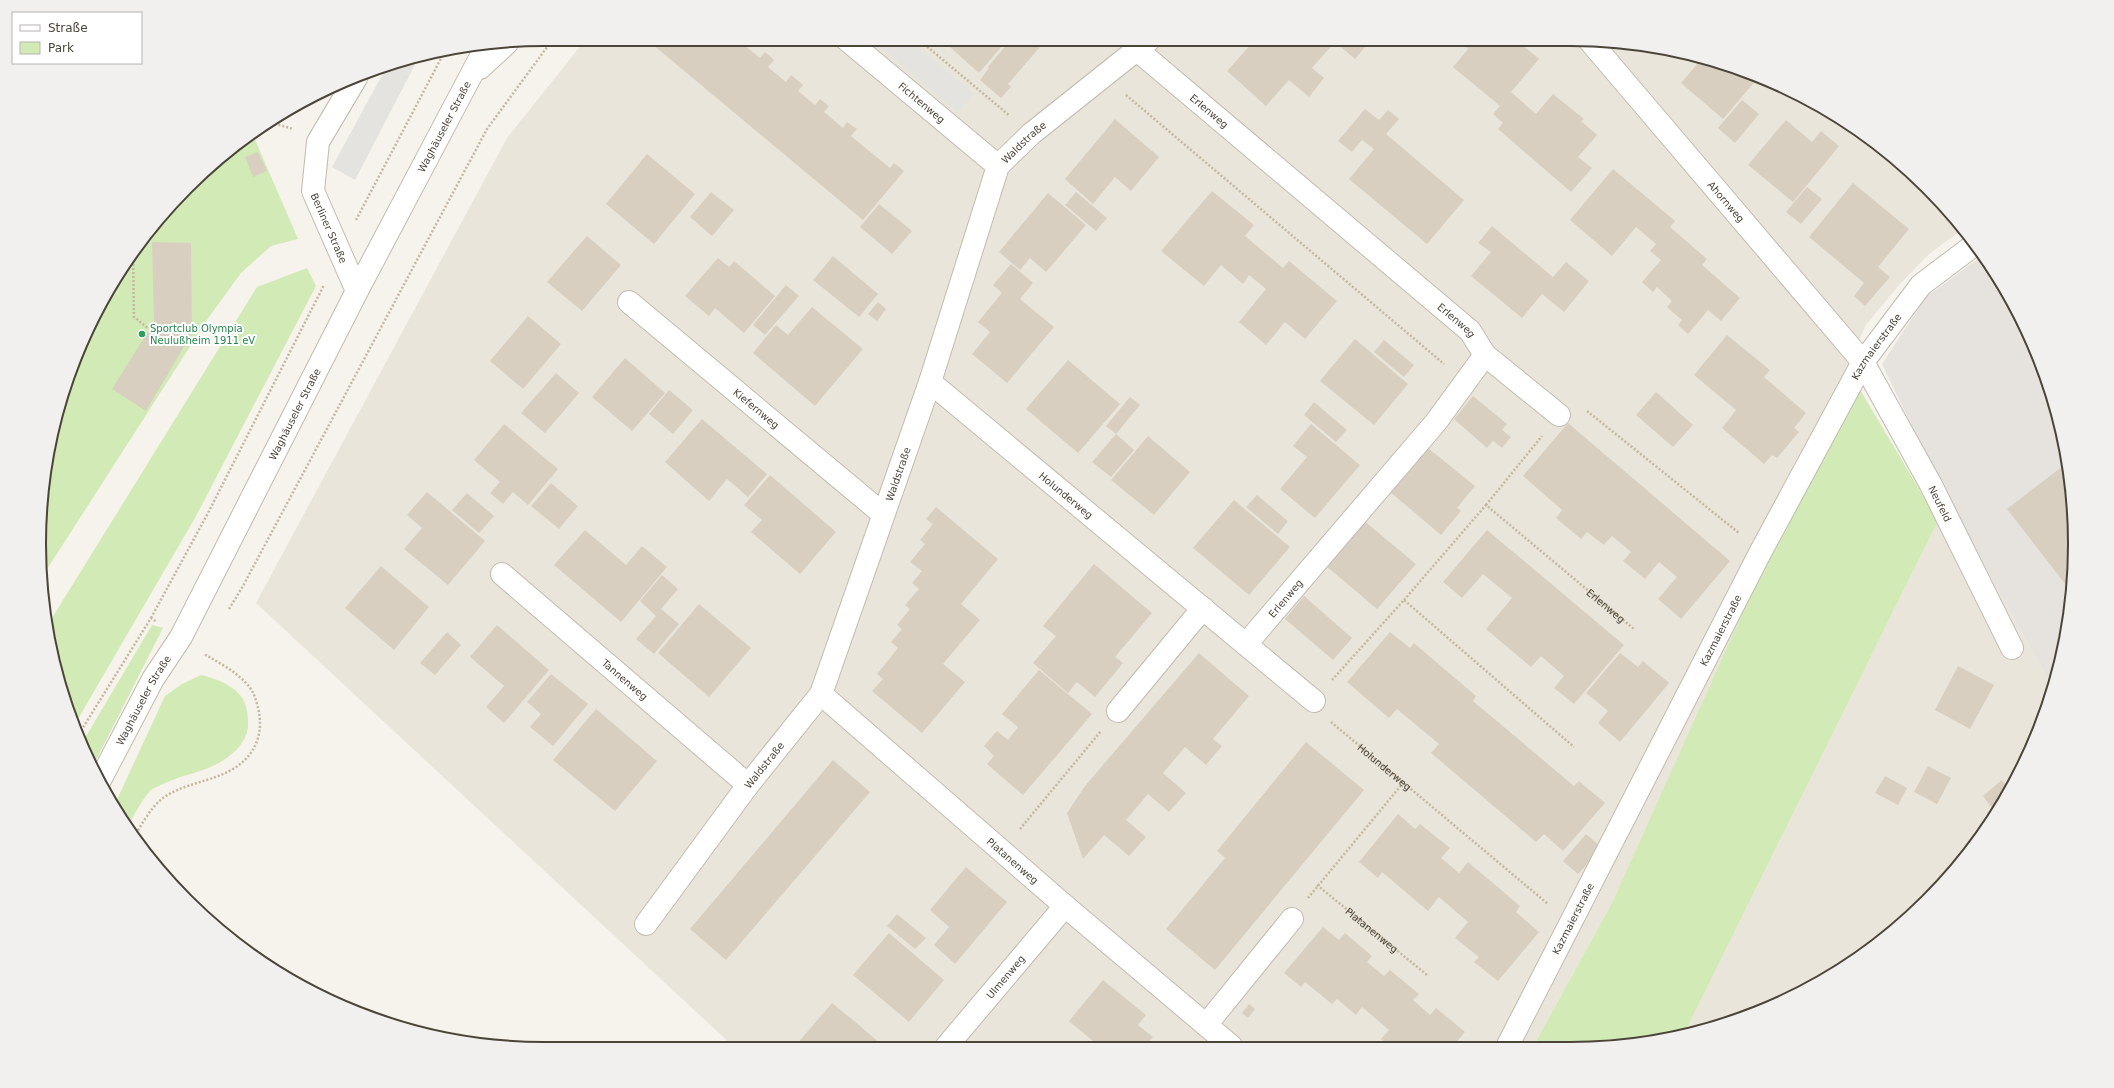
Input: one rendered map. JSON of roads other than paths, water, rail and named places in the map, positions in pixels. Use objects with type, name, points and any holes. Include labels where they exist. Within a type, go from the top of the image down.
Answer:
[{"type":"street","name":"Fichtenweg","points":[[854,46],[998,166]]},
{"type":"street","name":"Waldstraße","points":[[646,924],[748,785],[821,694],[930,382],[998,166],[1031,134],[1140,46]]},
{"type":"street","name":"Erlenweg","points":[[1144,46],[1470,331],[1485,355],[1436,422],[1247,644]]},
{"type":"street","name":"Ahornweg","points":[[1595,47],[1863,362]]},
{"type":"street","points":[[470,77],[502,48]]},
{"type":"street","name":"Waghäuseler Straße","points":[[103,775],[153,679],[181,637],[357,290],[485,49]]},
{"type":"street","name":"Berliner Straße","points":[[352,84],[318,142],[313,191],[357,290]]},
{"type":"street","name":"Kazmaierstraße","points":[[1510,1042],[1761,551],[1863,362],[1921,285],[1970,248]]},
{"type":"street","name":"Kiefernweg","points":[[629,302],[883,514]]},
{"type":"street","points":[[1485,355],[1565,407]]},
{"type":"street","name":"Neufeld","points":[[1863,362],[1931,485],[2012,648]]},
{"type":"street","name":"Holunderweg","points":[[930,382],[1204,608],[1314,701]]},
{"type":"street","name":"Tannenweg","points":[[502,574],[748,785]]},
{"type":"street","points":[[1118,711],[1204,608]]},
{"type":"street","name":"Platanenweg","points":[[821,694],[1065,906],[1226,1042]]},
{"type":"street","name":"Ulmenweg","points":[[950,1042],[1065,906]]},
{"type":"street","points":[[1206,1025],[1292,919]]},
{"type":"place","name":"Sportclub Olympia Neulußheim 1911 eV","points":[[142,334]]}]
